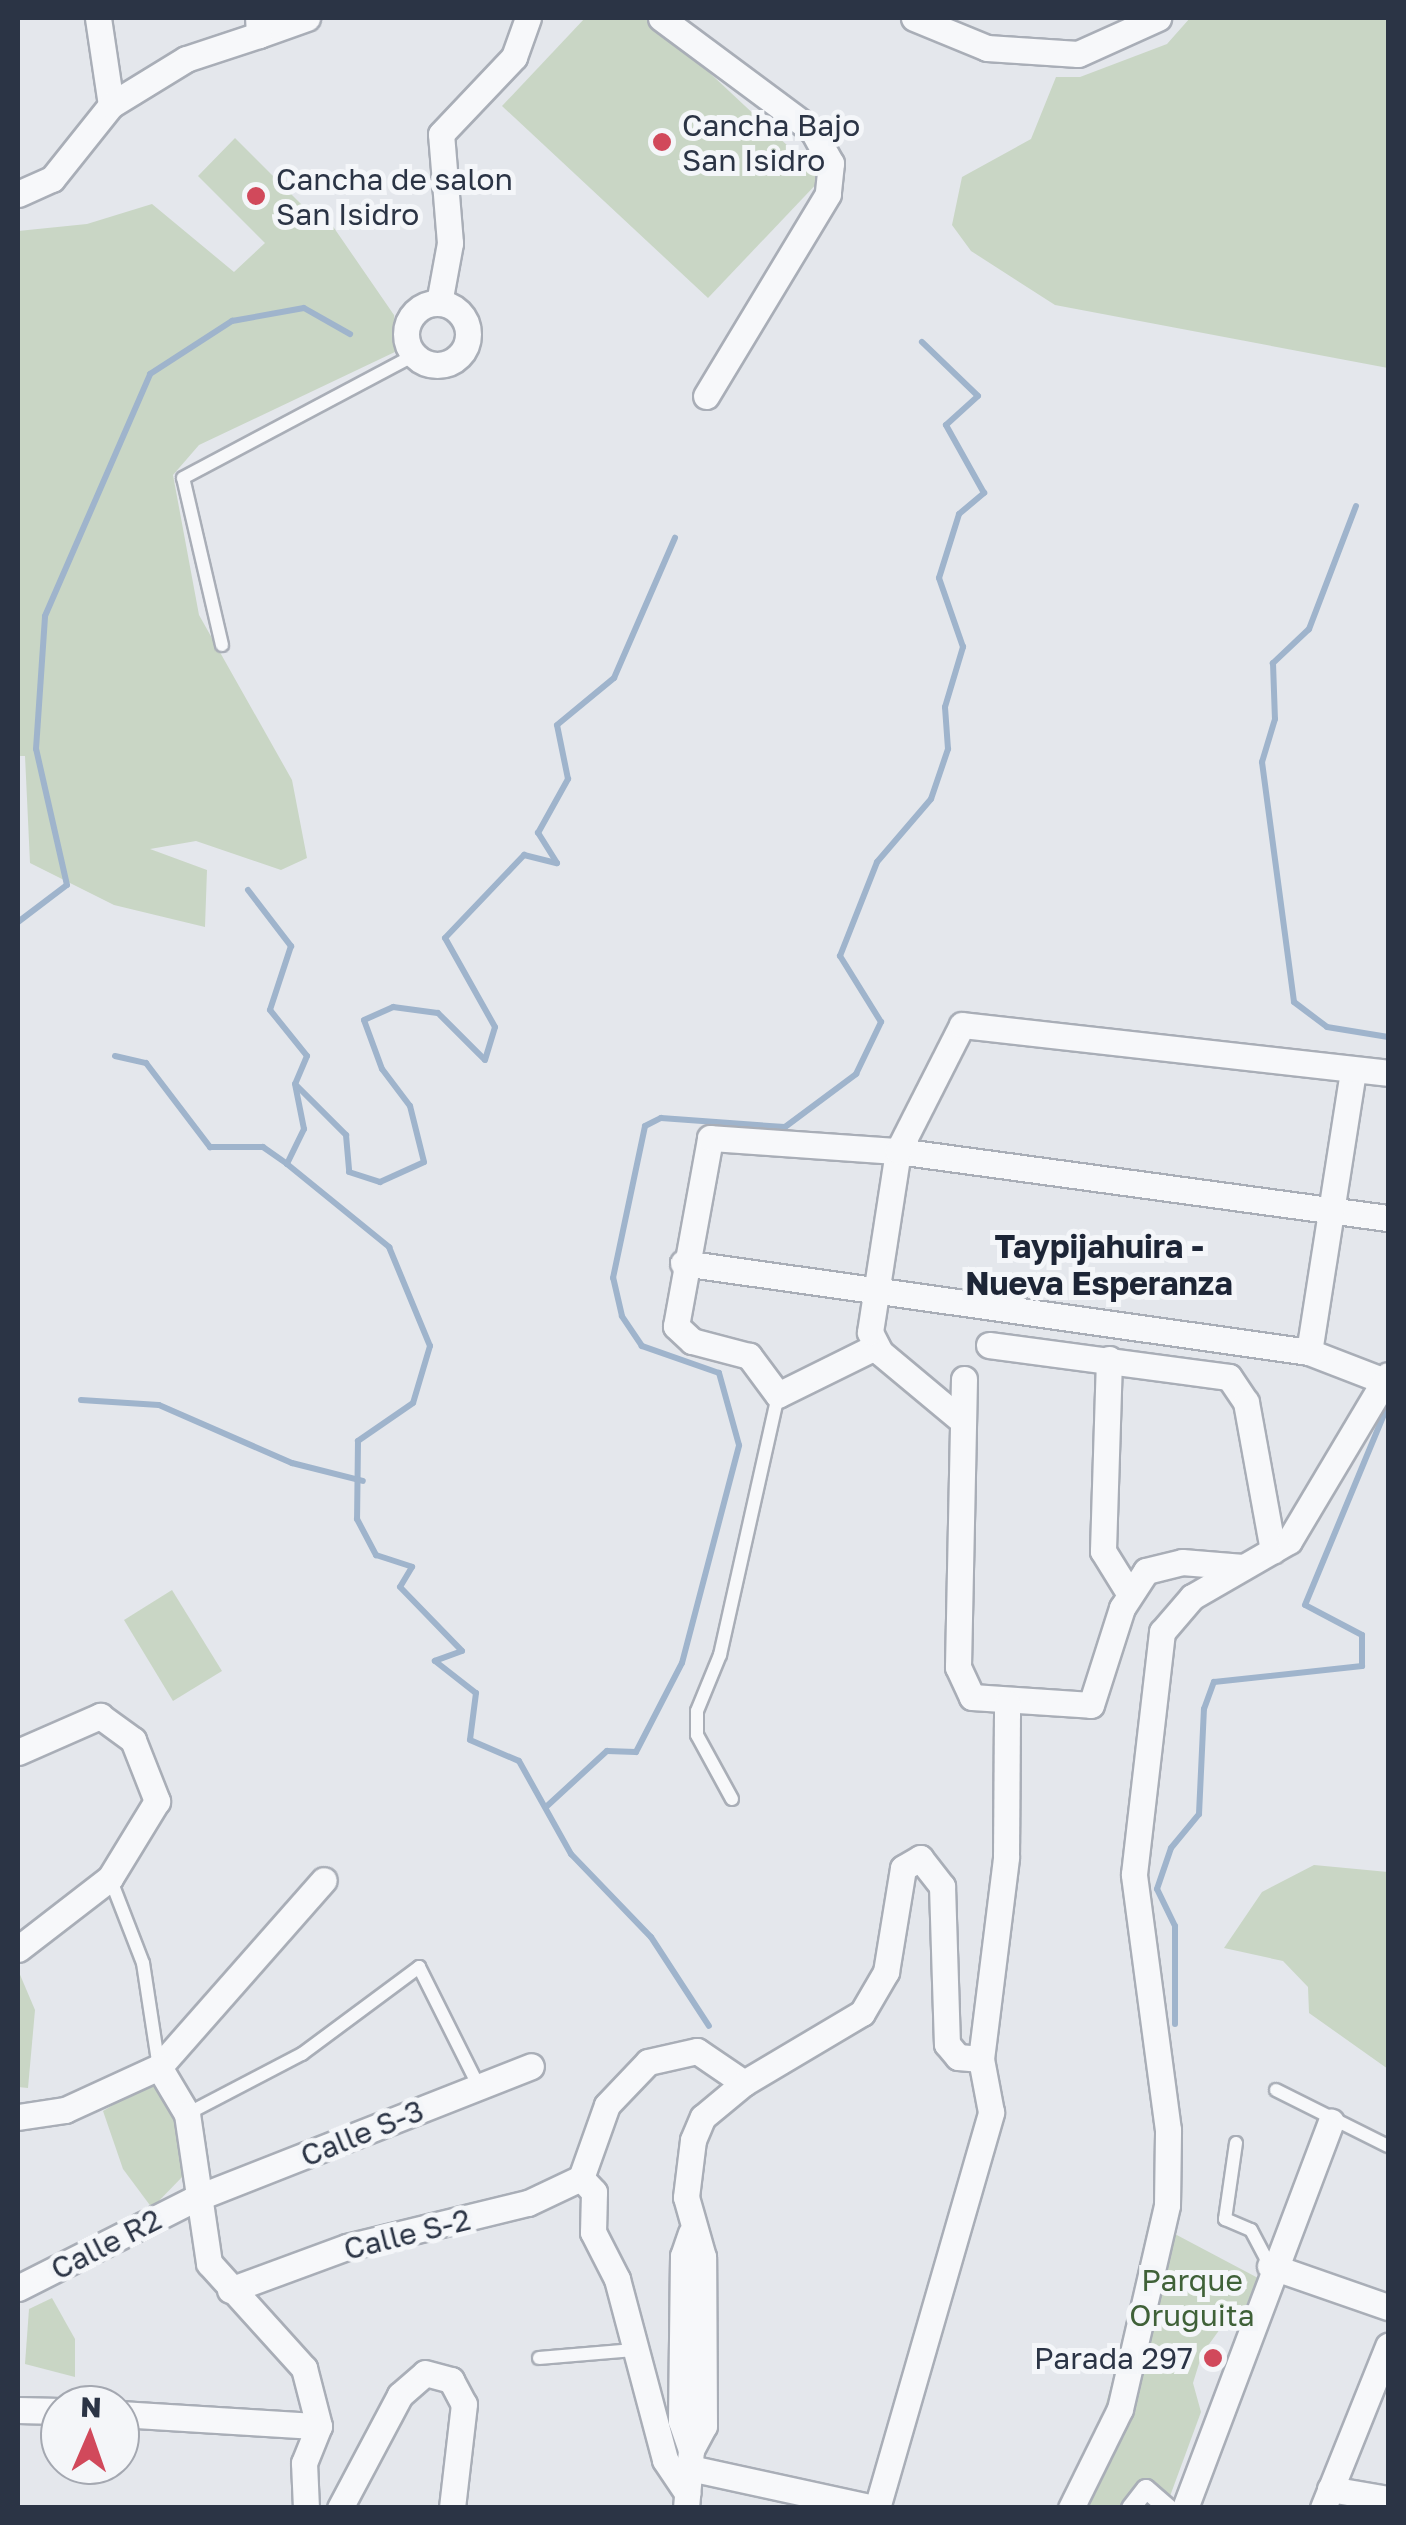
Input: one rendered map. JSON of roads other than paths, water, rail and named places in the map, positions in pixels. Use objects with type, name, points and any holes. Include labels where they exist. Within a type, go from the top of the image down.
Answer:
[{"type":"street","points":[[98,18],[110,105]]},
{"type":"street","points":[[18,194],[52,179],[110,105],[186,60],[258,26],[308,18]]},
{"type":"street","points":[[439,303],[464,318],[465,348],[441,365],[414,355],[407,326],[439,303],[450,243],[442,134],[514,57],[528,18]]},
{"type":"street","points":[[661,18],[813,131],[830,163],[828,194],[706,396]]},
{"type":"street","points":[[914,18],[988,48],[1059,54],[1101,48],[1158,18]]},
{"type":"street","points":[[960,1420],[876,1347],[874,1294],[898,1151],[962,1025],[1388,1073]]},
{"type":"street","points":[[1309,1352],[1354,1070]]},
{"type":"street","points":[[876,1347],[778,1395],[749,1356],[692,1340],[676,1326],[683,1262],[710,1138],[898,1151],[1331,1214],[1388,1218]]},
{"type":"street","points":[[683,1262],[874,1294],[1309,1352],[1384,1377],[1332,1482],[1273,1550],[1192,1597],[1162,1632],[1134,1874],[1168,2130],[1167,2205],[1120,2409],[1071,2508]]},
{"type":"street","points":[[989,1345],[1109,1359],[1236,1384],[1273,1550]]},
{"type":"street","points":[[1109,1359],[1103,1551],[1129,1593]]},
{"type":"street","points":[[964,1379],[960,1420],[958,1667],[972,1697],[1008,1703],[1091,1705],[1129,1593],[1166,1564],[1244,1567]]},
{"type":"street","points":[[744,2083],[696,2051],[648,2062],[607,2105],[581,2178],[594,2192],[593,2232],[634,2350],[665,2460],[689,2480],[876,2508],[991,2112],[981,2059],[1006,1857],[1008,1703]]},
{"type":"street","points":[[18,1752],[100,1716],[133,1740],[156,1801],[110,1878],[18,1949]]},
{"type":"street","points":[[689,2480],[681,2402],[693,2140],[702,2118],[744,2083],[862,2013],[886,1972],[903,1868],[920,1858],[942,1886],[946,2044],[958,2057],[981,2059]]},
{"type":"street","points":[[18,2117],[65,2110],[159,2067],[324,1880]]},
{"type":"street","name":"Calle S-3","points":[[194,2199],[531,2066]]},
{"type":"street","points":[[159,2067],[187,2114],[194,2199],[209,2263],[304,2368],[318,2426],[304,2463],[306,2508]]},
{"type":"street","points":[[1186,2508],[1270,2266],[1332,2122]]},
{"type":"street","name":"Calle S-2","points":[[230,2290],[347,2247],[528,2203],[581,2178]]},
{"type":"street","name":"Calle R2","points":[[18,2288],[194,2199]]},
{"type":"street","points":[[1270,2266],[1388,2307]]},
{"type":"street","points":[[1388,2346],[1326,2498],[1388,2499]]},
{"type":"street","points":[[340,2508],[400,2395],[425,2373],[450,2380],[464,2404],[452,2508]]},
{"type":"street","points":[[140,2415],[318,2426]]},
{"type":"street","points":[[1131,2508],[1146,2489],[1168,2508]]},
{"type":"lane","points":[[222,645],[183,478],[414,355]]},
{"type":"lane","points":[[732,1800],[697,1735],[696,1711],[720,1654],[778,1395]]},
{"type":"lane","points":[[110,1878],[138,1945],[159,2067]]},
{"type":"lane","points":[[187,2114],[302,2054],[419,1967],[479,2087]]},
{"type":"lane","points":[[1276,2090],[1332,2122],[1388,2146]]},
{"type":"lane","points":[[1236,2143],[1225,2218],[1251,2230],[1270,2266]]},
{"type":"lane","points":[[539,2358],[634,2350]]},
{"type":"waterway","points":[[18,922],[67,885],[36,749],[45,616],[150,374],[232,321],[304,308],[350,334]]},
{"type":"waterway","points":[[546,1807],[607,1751],[636,1752],[682,1663],[739,1445],[719,1373],[642,1346],[622,1316],[613,1278],[645,1126],[661,1118],[785,1127],[856,1074],[881,1022],[840,956],[877,862],[931,799],[948,749],[945,707],[963,647],[939,578],[959,514],[984,493],[946,425],[978,396],[922,342]]},
{"type":"waterway","points":[[1356,506],[1309,629],[1273,663],[1275,719],[1262,762],[1294,1002],[1327,1027],[1388,1037]]},
{"type":"waterway","points":[[296,1085],[346,1135],[349,1172],[380,1182],[424,1162],[410,1106],[382,1069],[364,1020],[393,1007],[438,1013],[485,1060],[495,1027],[445,938],[524,855],[557,863],[538,833],[568,779],[557,725],[614,678],[675,538]]},
{"type":"waterway","points":[[248,890],[291,946],[270,1010],[307,1056],[295,1084],[304,1129],[287,1164],[389,1247],[430,1346],[413,1403],[358,1441],[357,1519],[376,1555],[412,1567],[400,1587],[462,1651],[435,1661],[476,1693],[470,1740],[519,1761],[571,1854],[651,1937],[709,2026]]},
{"type":"waterway","points":[[115,1056],[146,1063],[210,1147],[263,1147],[287,1164]]},
{"type":"waterway","points":[[81,1400],[159,1405],[292,1463],[363,1481]]},
{"type":"waterway","points":[[1175,2024],[1175,1926],[1157,1889],[1171,1848],[1199,1814],[1204,1709],[1214,1682],[1362,1666],[1362,1635],[1305,1605],[1388,1405]]},
{"type":"place","name":"Cancha Bajo San Isidro","points":[[662,142]]},
{"type":"place","name":"Cancha de salon San Isidro","points":[[256,196]]},
{"type":"place","name":"Parada 297","points":[[1213,2358]]},
{"type":"district","name":"Taypijahuira - Nueva Esperanza","points":[[1099,1266]]},
{"type":"park label","name":"Parque Oruguita","points":[[1192,2297]]}]
